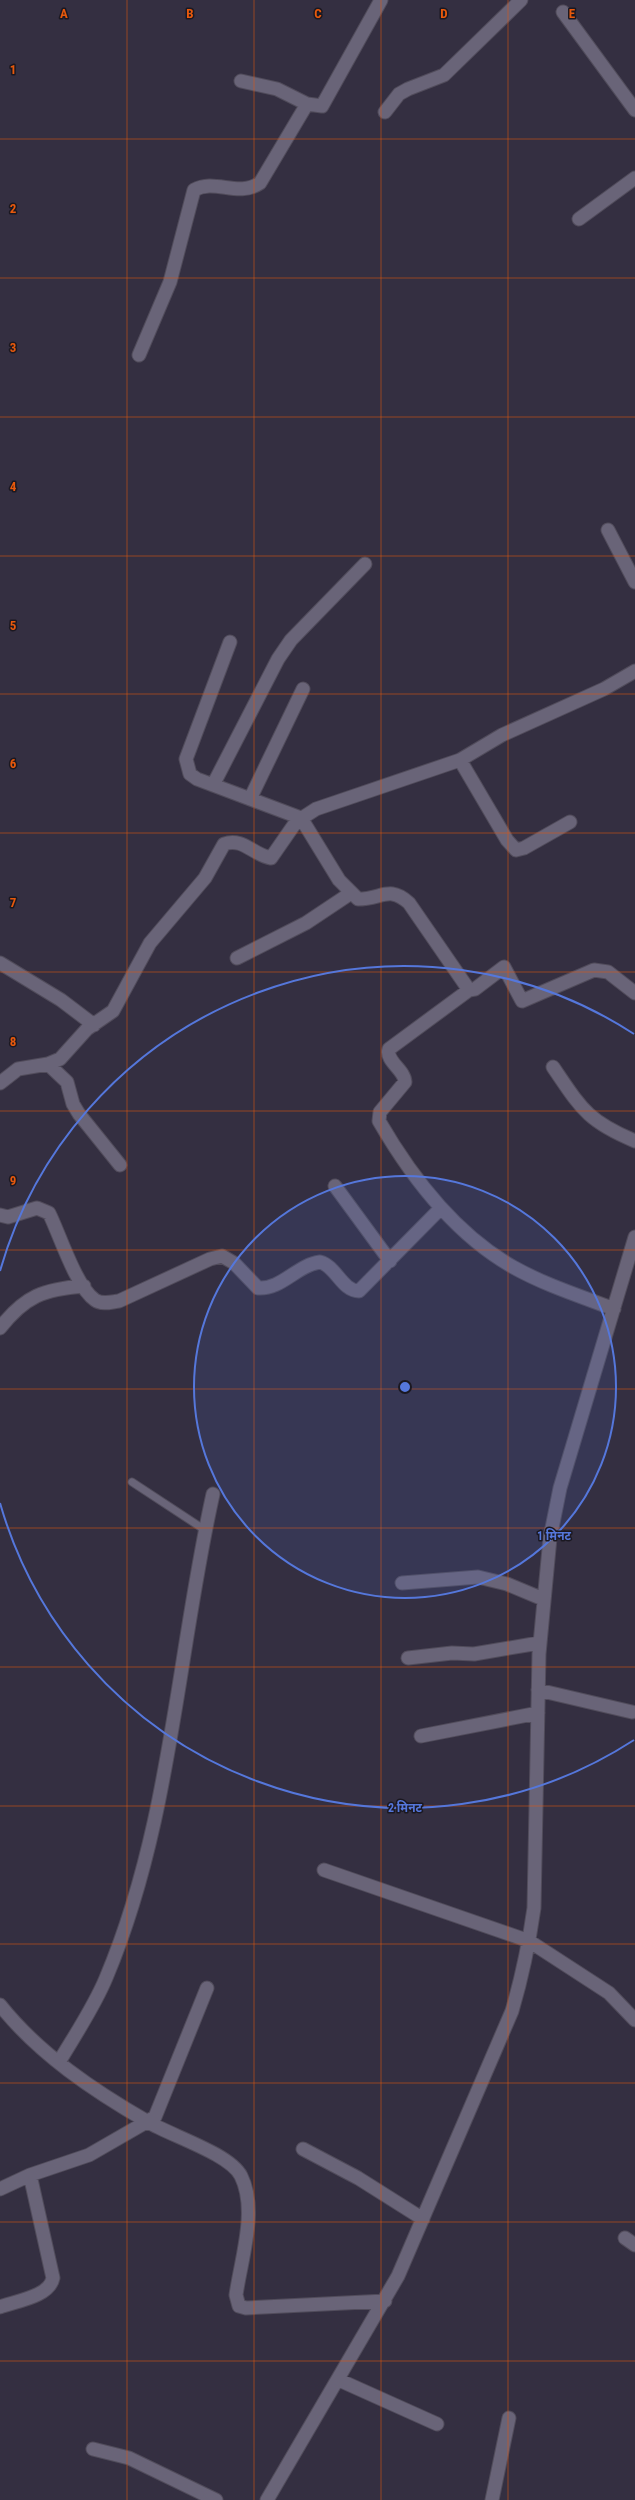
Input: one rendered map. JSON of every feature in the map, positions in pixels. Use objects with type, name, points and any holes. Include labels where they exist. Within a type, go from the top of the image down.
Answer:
[{"type":"street","points":[[241,80],[277,89],[307,104],[319,106],[325,103],[381,0]]},
{"type":"street","points":[[385,112],[399,94],[444,75],[520,0]]},
{"type":"street","points":[[563,12],[635,110]]},
{"type":"street","points":[[139,355],[170,282],[194,190],[208,186],[244,190],[251,189],[260,183],[307,104]]},
{"type":"street","points":[[579,219],[635,178]]},
{"type":"street","points":[[608,530],[635,582]]},
{"type":"street","points":[[213,785],[278,659],[291,640],[365,564]]},
{"type":"street","points":[[230,642],[186,759],[190,774],[213,785],[301,818],[339,880],[358,900],[372,899],[389,893],[399,894],[409,904],[469,990]]},
{"type":"street","points":[[0,1083],[18,1069],[48,1064],[60,1059],[94,1025],[113,1011],[150,943],[205,878],[224,844],[231,842],[242,843],[262,856],[270,858],[293,826],[301,818],[324,806],[460,760],[502,735],[604,689],[635,671]]},
{"type":"street","points":[[250,799],[303,689]]},
{"type":"street","points":[[460,760],[507,840],[516,850],[524,848],[570,822]]},
{"type":"street","points":[[237,958],[306,924],[352,893]]},
{"type":"street","points":[[0,963],[61,1000],[94,1025]]},
{"type":"street","points":[[614,1309],[540,1280],[513,1266],[484,1247],[440,1209],[378,1118],[380,1112],[405,1082],[405,1077],[389,1056],[389,1049],[469,990],[475,989],[504,967],[522,1002],[594,970],[608,972],[635,993]]},
{"type":"street","points":[[48,1064],[67,1082],[73,1104],[79,1114],[120,1165]]},
{"type":"street","points":[[553,1067],[579,1105],[594,1120],[608,1130],[635,1141]]},
{"type":"street","points":[[335,1186],[390,1261]]},
{"type":"street","points":[[0,1215],[8,1217],[37,1208],[49,1213],[84,1286],[95,1300],[102,1303],[111,1302],[165,1281],[210,1259],[222,1256],[234,1263],[258,1288],[269,1288],[308,1265],[320,1262],[329,1266],[351,1289],[359,1291],[440,1209]]},
{"type":"street","points":[[267,2500],[386,2301],[423,2219],[512,2011],[530,1941],[534,1908],[540,1643],[550,1538],[560,1488],[635,1238]]},
{"type":"street","points":[[0,1328],[21,1304],[41,1293],[52,1289],[84,1286]]},
{"type":"street","points":[[59,2062],[106,1979],[137,1892],[159,1805],[205,1530],[213,1494]]},
{"type":"street","points":[[402,1583],[486,1578],[543,1599]]},
{"type":"street","points":[[408,1658],[452,1653],[474,1654],[540,1643]]},
{"type":"street","points":[[538,1690],[632,1712]]},
{"type":"street","points":[[421,1736],[538,1713]]},
{"type":"street","points":[[324,1870],[530,1941],[609,1993],[635,2020]]},
{"type":"street","points":[[0,2189],[30,2175],[89,2154],[149,2123],[159,2112],[207,1988]]},
{"type":"street","points":[[0,2005],[25,2033],[82,2080],[149,2123],[226,2160],[241,2176],[249,2211],[236,2295],[239,2306],[246,2308],[386,2301]]},
{"type":"street","points":[[303,2150],[358,2178],[423,2219]]},
{"type":"street","points":[[0,2307],[42,2292],[52,2284],[53,2278],[30,2175]]},
{"type":"street","points":[[339,2380],[437,2424]]},
{"type":"street","points":[[492,2500],[509,2418]]},
{"type":"street","points":[[93,2449],[129,2458],[216,2500]]},
{"type":"lane","points":[[132,1482],[205,1530]]}]
